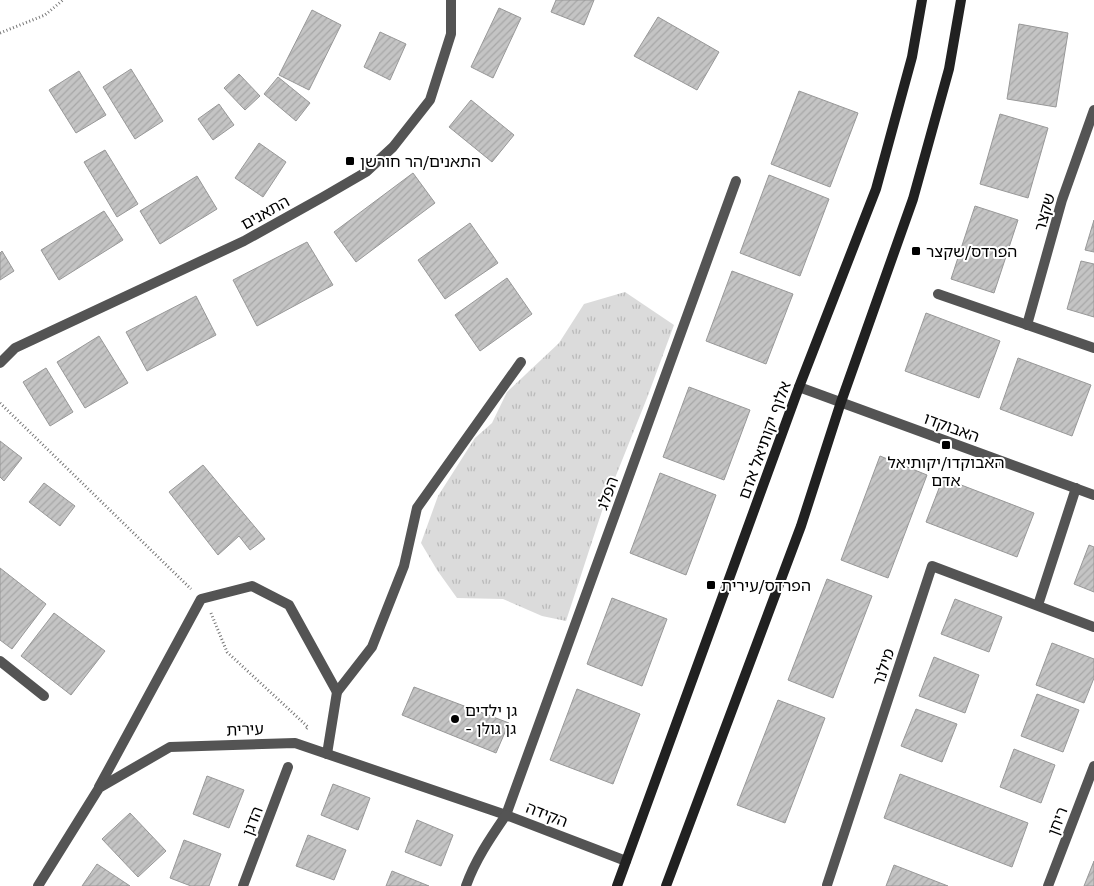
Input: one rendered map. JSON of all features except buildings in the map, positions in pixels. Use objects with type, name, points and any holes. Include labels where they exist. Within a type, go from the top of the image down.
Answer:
[{"type":"street","name":"התאנים","points":[[0,364],[14,348],[244,241],[366,172],[393,147],[430,100],[451,34],[451,0]]},
{"type":"street","name":"אלוף יקותיאל אדם","points":[[617,886],[799,387],[876,188],[912,57],[922,0]]},
{"type":"street","points":[[666,886],[801,526],[841,402],[913,199],[949,70],[961,0]]},
{"type":"street","name":"שקצר","points":[[1027,325],[1062,200],[1094,110]]},
{"type":"street","name":"הפלג","points":[[506,815],[736,181]]},
{"type":"street","points":[[938,294],[1094,348]]},
{"type":"street","points":[[327,754],[336,692],[372,647],[404,566],[417,508],[521,362]]},
{"type":"street","name":"האבוקדו","points":[[799,387],[1094,495]]},
{"type":"street","points":[[1038,605],[1076,488]]},
{"type":"street","name":"מילנר","points":[[827,885],[932,566],[1094,627]]},
{"type":"street","points":[[99,788],[200,599],[252,586],[289,604],[336,692]]},
{"type":"street","points":[[0,661],[44,696]]},
{"type":"street","name":"עירית","points":[[38,886],[99,788],[170,747],[295,743],[506,815]]},
{"type":"street","name":"ריחן","points":[[1048,886],[1094,766]]},
{"type":"street","name":"הדגן","points":[[243,886],[288,767]]},
{"type":"street","name":"הקידה","points":[[466,886],[486,845],[506,815],[626,861]]},
{"type":"path","points":[[0,33],[45,15],[63,0]]},
{"type":"path","points":[[0,403],[200,599],[210,611],[227,652],[308,727],[295,743]]},
{"type":"green space","points":[[625,292],[674,325],[603,508],[566,621],[542,616],[503,599],[457,598],[421,543],[438,496],[475,438],[492,423],[507,392],[559,343],[584,304]]},
{"type":"place","name":"התאנים/הר חורשן","points":[[350,161]]},
{"type":"place","name":"הפרדס/שקצר","points":[[916,251]]},
{"type":"place","name":"האבוקדו/יקותיאל אדם","points":[[946,445]]},
{"type":"place","name":"הפרדס/עירית","points":[[711,585]]},
{"type":"place","name":"גן ילדים - גן גולן","points":[[455,719]]}]
